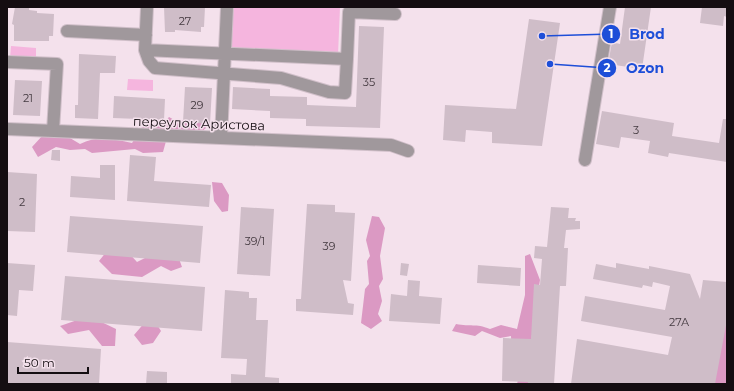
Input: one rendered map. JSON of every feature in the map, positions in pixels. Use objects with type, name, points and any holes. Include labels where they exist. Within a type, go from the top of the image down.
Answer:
[{"type":"street","points":[[147,7],[145,50],[149,62],[155,68],[281,78],[329,92],[345,92],[349,12],[395,14]]},
{"type":"street","points":[[221,138],[227,7]]},
{"type":"street","points":[[585,160],[610,7]]},
{"type":"street","points":[[67,31],[146,35]]},
{"type":"street","points":[[145,50],[347,59]]},
{"type":"street","points":[[7,62],[57,64],[53,131]]},
{"type":"street","name":"переулок Аристова","points":[[7,129],[391,145],[408,151]]},
{"type":"shaded area","points":[[231,7],[340,7],[338,55],[229,51]]},
{"type":"shaded area","points":[[11,46],[36,48],[36,60],[10,59]]},
{"type":"shaded area","points":[[128,79],[153,80],[153,91],[127,90]]},
{"type":"shaded area","points":[[199,114],[206,128],[195,137],[168,134],[163,152],[143,153],[135,149],[92,153],[85,149],[70,150],[56,147],[38,157],[32,147],[43,135],[70,138],[80,144],[93,139],[112,139],[132,143],[145,124],[163,124],[169,117],[178,122]]},
{"type":"shaded area","points":[[212,182],[222,183],[229,195],[228,211],[222,212],[214,201]]},
{"type":"shaded area","points":[[372,216],[379,217],[385,228],[380,256],[383,279],[379,286],[382,301],[378,314],[382,321],[371,329],[361,323],[365,289],[369,284],[367,261],[370,256],[366,240]]},
{"type":"shaded area","points":[[126,250],[137,262],[155,253],[178,256],[182,267],[171,271],[161,266],[142,277],[112,274],[99,261],[107,251]]},
{"type":"shaded area","points":[[530,254],[540,280],[533,322],[528,384],[517,384],[520,372],[512,362],[511,336],[500,338],[482,331],[475,336],[452,331],[456,324],[480,326],[490,329],[501,325],[517,329],[525,295],[525,256]]},
{"type":"shaded area","points":[[727,293],[727,384],[709,384]]},
{"type":"shaded area","points":[[89,316],[116,329],[115,346],[102,346],[89,330],[68,334],[60,326]]},
{"type":"shaded area","points":[[146,321],[156,323],[161,331],[153,343],[142,345],[134,335]]},
{"type":"building","points":[[15,7],[29,7],[29,10],[37,11],[37,13],[54,14],[53,36],[49,36],[49,41],[14,41],[14,25],[12,24]]},
{"type":"building","points":[[164,7],[205,7],[204,27],[201,27],[201,32],[175,30],[175,32],[165,32]]},
{"type":"building","points":[[625,7],[651,7],[642,69],[608,64],[612,42],[620,44]]},
{"type":"building","points":[[702,7],[727,7],[727,17],[724,16],[723,26],[700,23]]},
{"type":"building","points":[[529,19],[560,23],[542,146],[492,143],[492,132],[466,130],[465,142],[443,140],[445,105],[516,109]]},
{"type":"building","points":[[359,26],[384,27],[380,128],[306,126],[306,119],[270,118],[270,111],[232,109],[233,87],[270,89],[270,96],[307,97],[307,105],[356,107]]},
{"type":"building","points":[[79,54],[116,56],[115,73],[100,73],[98,119],[75,118],[75,105],[78,105]]},
{"type":"building","points":[[15,80],[42,81],[40,116],[13,115]]},
{"type":"building","points":[[185,87],[212,88],[210,124],[183,122]]},
{"type":"building","points":[[114,96],[165,99],[164,120],[113,118]]},
{"type":"building","points":[[602,111],[674,123],[672,136],[719,143],[723,119],[727,119],[727,162],[669,153],[668,157],[648,153],[650,141],[621,137],[619,148],[596,144]]},
{"type":"building","points":[[52,150],[60,150],[60,161],[51,160]]},
{"type":"building","points":[[130,155],[156,157],[154,181],[211,185],[209,207],[127,201]]},
{"type":"building","points":[[100,165],[115,165],[115,200],[70,197],[71,176],[100,178]]},
{"type":"building","points":[[7,172],[37,174],[35,232],[7,231]]},
{"type":"building","points":[[307,204],[335,205],[335,212],[355,213],[351,281],[343,280],[348,303],[354,304],[353,315],[296,311],[296,299],[301,299]]},
{"type":"building","points":[[241,207],[274,209],[270,276],[237,274]]},
{"type":"building","points":[[551,207],[569,208],[568,218],[576,218],[575,221],[580,221],[580,229],[566,230],[564,248],[568,248],[566,286],[560,286],[554,384],[528,384],[528,382],[502,381],[503,338],[531,339],[534,284],[540,285],[542,259],[534,258],[535,246],[547,247]]},
{"type":"building","points":[[70,216],[203,226],[200,263],[67,252]]},
{"type":"building","points":[[7,263],[35,265],[33,291],[19,290],[17,316],[7,315]]},
{"type":"building","points":[[401,263],[409,264],[407,276],[400,275]]},
{"type":"building","points":[[616,263],[649,269],[649,266],[690,274],[700,299],[703,280],[727,282],[727,320],[715,384],[571,384],[577,339],[668,355],[672,337],[581,321],[585,296],[665,310],[670,286],[653,282],[652,287],[643,285],[642,288],[593,279],[596,264],[616,268]]},
{"type":"building","points":[[478,265],[521,268],[520,286],[477,283]]},
{"type":"building","points":[[65,276],[205,287],[202,331],[61,320]]},
{"type":"building","points":[[408,280],[420,281],[419,296],[442,298],[440,324],[389,321],[391,294],[407,296]]},
{"type":"building","points":[[225,290],[249,292],[249,298],[257,298],[256,320],[268,320],[265,377],[279,378],[279,384],[231,384],[231,374],[246,375],[247,359],[221,358]]},
{"type":"building","points":[[7,342],[101,349],[99,384],[7,384]]},
{"type":"building","points":[[147,371],[167,372],[167,384],[146,384]]},
{"type":"place","name":"Brod","points":[[542,36]]},
{"type":"place","name":"Ozon","points":[[550,64]]}]
